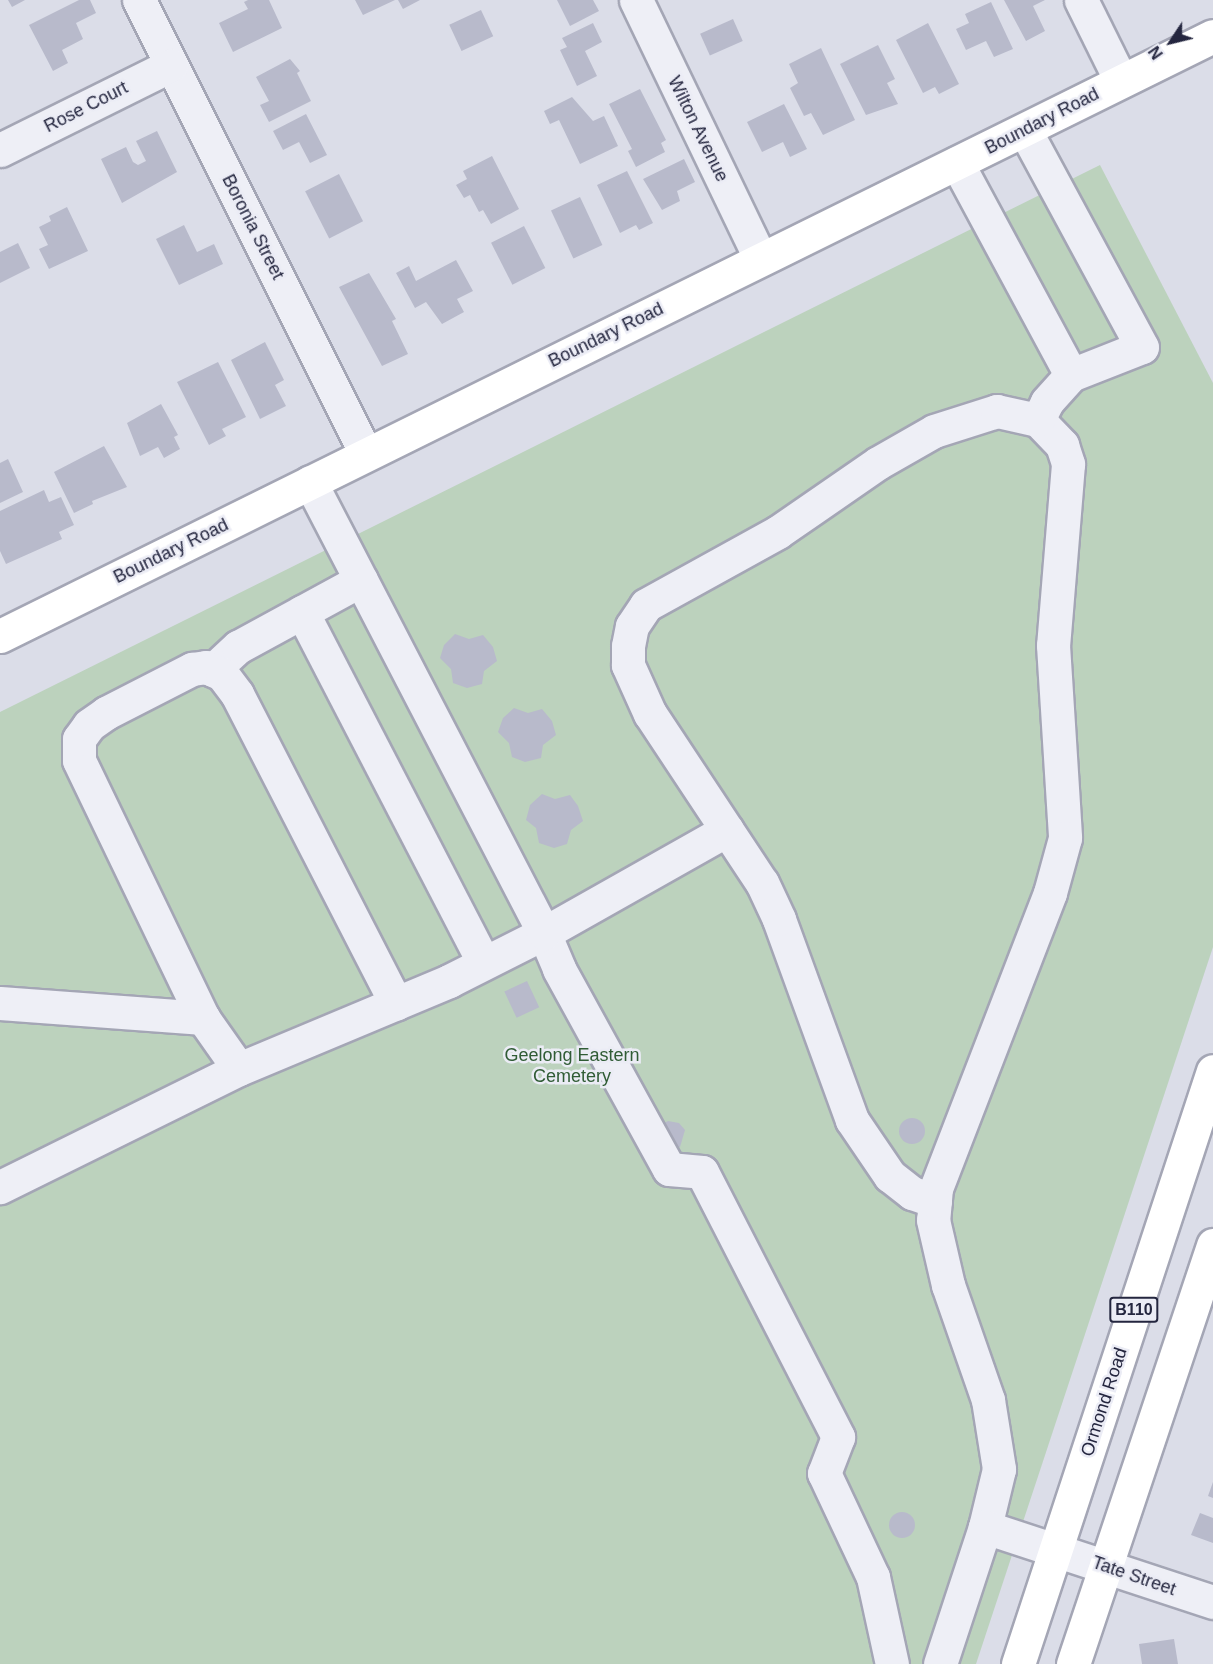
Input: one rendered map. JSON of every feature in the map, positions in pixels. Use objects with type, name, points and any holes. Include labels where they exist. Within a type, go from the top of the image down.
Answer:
[{"type":"main road","name":"Boundary Road","points":[[0,636],[760,258],[1025,131],[1120,79],[1213,36]]},
{"type":"main road","name":"Ormond Road","points":[[1018,1664],[1213,1071]]},
{"type":"main road","name":"B110","points":[[1074,1663],[1213,1245]]},
{"type":"street","name":"Wilton Avenue","points":[[636,0],[760,258]]},
{"type":"street","points":[[1081,0],[1120,79]]},
{"type":"street","name":"Boronia Street","points":[[150,3],[171,64],[366,454]]},
{"type":"street","name":"Rose Court","points":[[0,150],[171,64]]},
{"type":"street","points":[[1025,131],[1142,347],[1071,375],[1047,402],[1038,420]]},
{"type":"street","points":[[957,163],[1071,375]]},
{"type":"street","points":[[935,1201],[912,1193],[890,1176],[852,1120],[793,950],[762,883],[636,688],[628,665],[628,646],[632,626],[645,605],[778,532],[878,464],[934,431],[997,411],[1038,420],[1062,446],[1068,464],[1053,645],[1065,838],[1050,892],[936,1188],[935,1201],[933,1220],[938,1251],[988,1400],[999,1469],[984,1527],[940,1664]]},
{"type":"street","points":[[310,482],[544,933],[559,969],[669,1168],[702,1172],[838,1437],[824,1473],[873,1577],[892,1664]]},
{"type":"street","points":[[213,670],[238,647],[361,580]]},
{"type":"street","points":[[302,612],[484,963]]},
{"type":"street","points":[[239,1069],[203,1018],[79,759],[79,739],[89,725],[106,713],[192,669],[213,670],[222,674],[237,694],[396,1004]]},
{"type":"street","points":[[0,1187],[239,1069],[396,1004],[484,963],[544,933],[727,830]]},
{"type":"street","points":[[0,1003],[203,1018]]},
{"type":"street","name":"Tate Street","points":[[984,1527],[1213,1602]]},
{"type":"green space","name":"Geelong Eastern Cemetery","points":[[1100,165],[1213,383],[1213,947],[976,1664],[0,1664],[0,712]]},
{"type":"building","points":[[8,0],[25,0],[12,7]]},
{"type":"building","points":[[79,0],[90,0],[96,13],[76,23],[83,39],[62,50],[68,63],[53,71],[29,25]]},
{"type":"building","points":[[269,0],[282,28],[233,52],[219,23],[248,9],[244,2]]},
{"type":"building","points":[[355,0],[395,0],[363,15]]},
{"type":"building","points":[[398,0],[420,0],[403,9]]},
{"type":"building","points":[[557,0],[593,0],[599,11],[570,26]]},
{"type":"building","points":[[1004,0],[1045,0],[1033,6],[1045,31],[1026,41]]},
{"type":"building","points":[[991,2],[1013,49],[994,57],[986,41],[966,50],[956,29],[969,23],[965,14]]},
{"type":"building","points":[[481,10],[493,36],[462,51],[449,25]]},
{"type":"building","points":[[733,19],[743,41],[710,56],[700,34]]},
{"type":"building","points":[[593,23],[602,42],[585,51],[597,76],[577,86],[560,50],[567,47],[562,38]]},
{"type":"building","points":[[928,23],[959,84],[939,94],[935,87],[923,93],[896,40]]},
{"type":"building","points":[[878,45],[895,79],[887,83],[898,104],[866,115],[840,64]]},
{"type":"building","points":[[821,48],[855,120],[823,135],[811,113],[804,116],[790,88],[798,83],[789,64]]},
{"type":"building","points":[[290,59],[300,71],[297,73],[311,101],[269,122],[260,105],[269,101],[256,77]]},
{"type":"building","points":[[640,89],[666,140],[661,143],[665,152],[636,167],[628,151],[632,149],[609,104]]},
{"type":"building","points":[[572,97],[593,121],[604,116],[618,146],[580,164],[559,120],[550,124],[544,111]]},
{"type":"building","points":[[784,104],[807,149],[790,157],[783,142],[762,152],[747,122]]},
{"type":"building","points":[[306,114],[327,155],[310,163],[299,142],[283,150],[273,131]]},
{"type":"building","points":[[157,131],[177,172],[122,203],[101,159],[126,147],[133,162],[138,165],[146,161],[136,141]]},
{"type":"building","points":[[492,156],[519,209],[491,224],[483,210],[479,212],[470,195],[464,198],[456,185],[467,179],[463,171]]},
{"type":"building","points":[[684,159],[695,182],[677,191],[680,201],[662,210],[643,179]]},
{"type":"building","points":[[627,171],[653,223],[639,230],[636,225],[620,233],[597,185]]},
{"type":"building","points":[[339,174],[363,221],[329,238],[305,191]]},
{"type":"building","points":[[580,197],[602,245],[573,259],[551,211]]},
{"type":"building","points":[[67,207],[88,251],[49,269],[39,249],[48,245],[39,227],[51,221],[49,216]]},
{"type":"building","points":[[184,225],[197,252],[214,244],[223,264],[179,285],[156,239]]},
{"type":"building","points":[[524,226],[545,268],[512,285],[491,243]]},
{"type":"building","points":[[18,243],[30,268],[0,283],[0,252]]},
{"type":"building","points":[[456,260],[473,291],[457,299],[464,312],[442,324],[426,302],[415,308],[396,273],[409,266],[416,281]]},
{"type":"building","points":[[369,273],[396,319],[392,321],[408,354],[382,366],[339,287]]},
{"type":"building","points":[[265,342],[284,380],[275,385],[286,406],[260,419],[231,360]]},
{"type":"building","points":[[218,362],[246,417],[222,429],[226,436],[209,445],[177,382]]},
{"type":"building","points":[[161,404],[178,435],[174,437],[180,449],[164,458],[158,447],[140,456],[127,423]]},
{"type":"building","points":[[104,446],[127,487],[92,501],[93,504],[74,513],[54,472]]},
{"type":"building","points":[[8,459],[23,492],[0,503],[0,463]]},
{"type":"building","points":[[44,490],[49,502],[61,497],[74,525],[59,532],[62,539],[6,564],[0,551],[0,511]]},
{"type":"building","points":[[455,634],[469,639],[483,635],[493,647],[497,661],[484,671],[482,684],[467,688],[453,683],[451,669],[440,658],[444,645]]},
{"type":"building","points":[[514,708],[528,713],[542,709],[552,721],[556,735],[543,745],[541,758],[525,762],[512,757],[509,743],[498,732],[503,718]]},
{"type":"building","points":[[542,794],[555,799],[570,795],[578,806],[583,821],[571,830],[567,844],[554,848],[539,843],[536,828],[526,820],[530,805]]},
{"type":"building","points":[[527,981],[539,1007],[517,1018],[504,992]]},
{"type":"building","points":[[912,1118],[921,1122],[925,1131],[921,1140],[912,1144],[903,1140],[899,1131],[903,1122]]},
{"type":"building","points":[[668,1121],[679,1123],[685,1130],[680,1147],[670,1146],[659,1126]]},
{"type":"building","points":[[1213,1482],[1213,1498],[1208,1496]]},
{"type":"building","points":[[902,1512],[911,1516],[915,1525],[911,1534],[902,1538],[893,1534],[889,1525],[893,1516]]},
{"type":"building","points":[[1200,1513],[1213,1518],[1213,1543],[1191,1535]]},
{"type":"building","points":[[1174,1639],[1178,1664],[1142,1664],[1139,1644]]}]
